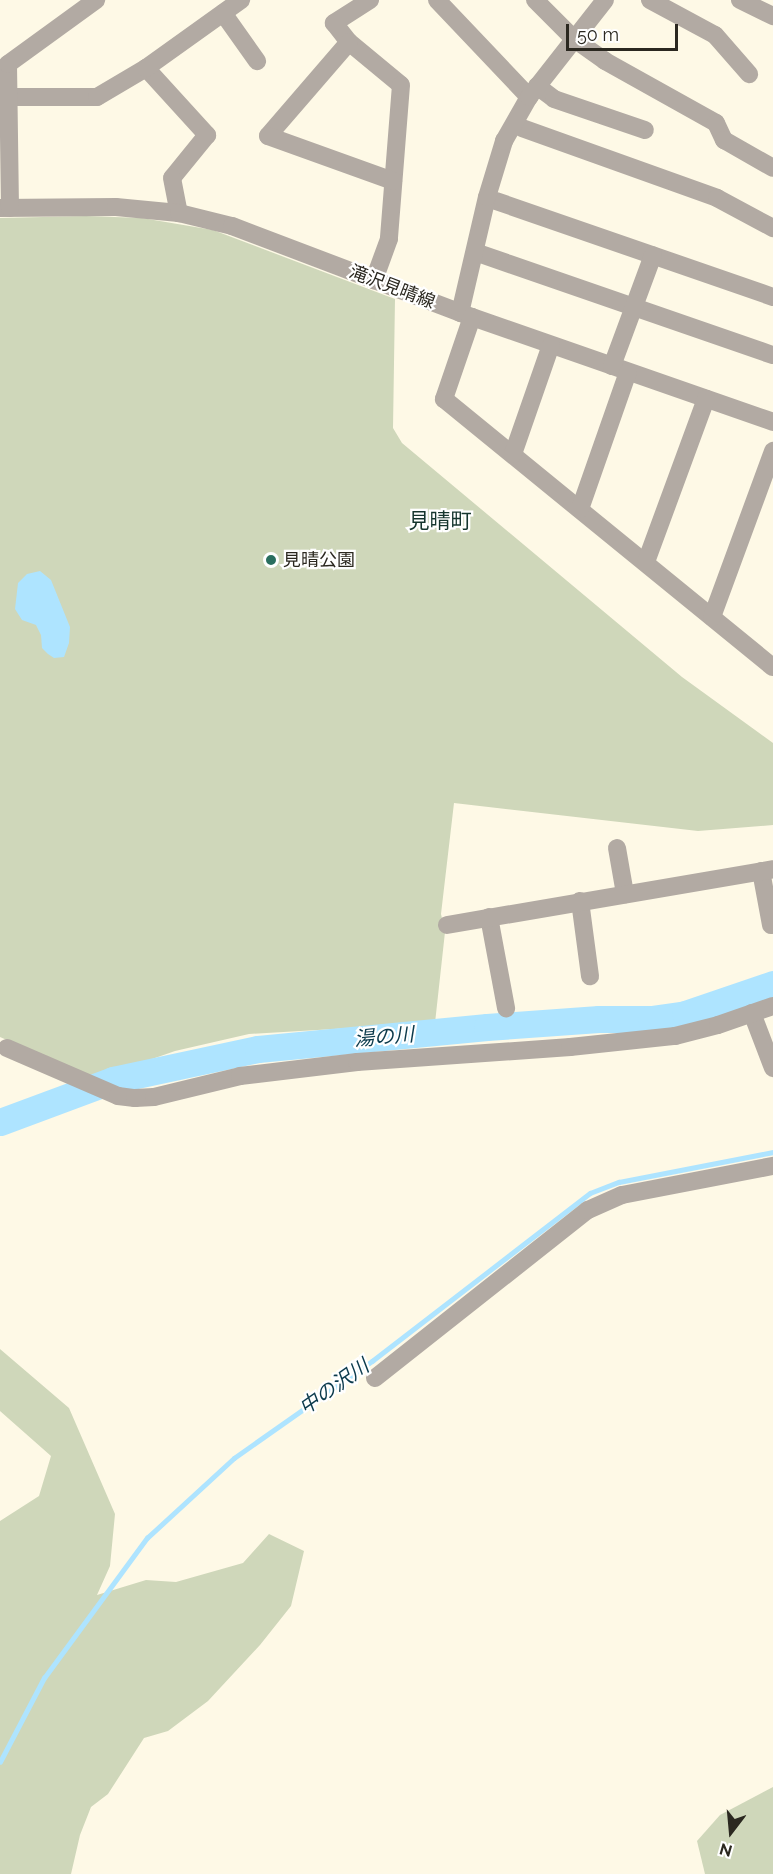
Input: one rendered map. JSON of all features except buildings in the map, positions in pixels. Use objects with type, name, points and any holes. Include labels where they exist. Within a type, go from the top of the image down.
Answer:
[{"type":"street","points":[[5,208],[4,97],[8,64],[96,0]]},
{"type":"street","points":[[4,97],[98,97],[146,68],[241,0]]},
{"type":"street","points":[[370,0],[334,23],[349,42],[401,85],[389,239],[374,280]]},
{"type":"street","points":[[436,0],[533,92],[645,130]]},
{"type":"street","points":[[535,0],[574,39],[606,61],[716,123],[724,140],[773,168]]},
{"type":"street","points":[[605,0],[533,92],[512,125],[496,162],[475,252],[466,315],[444,399],[773,667]]},
{"type":"street","points":[[650,0],[715,35],[749,74]]},
{"type":"street","points":[[741,0],[773,16]]},
{"type":"street","points":[[223,13],[257,61]]},
{"type":"street","points":[[349,42],[268,136],[393,181]]},
{"type":"street","points":[[146,68],[207,135],[172,178],[179,213]]},
{"type":"street","points":[[522,128],[717,198],[773,228]]},
{"type":"street","points":[[496,201],[773,297]]},
{"type":"street","name":"滝沢見晴線","points":[[5,208],[116,207],[179,213],[232,226],[466,315],[773,422]]},
{"type":"street","points":[[475,252],[773,355]]},
{"type":"street","points":[[580,509],[620,369],[634,307],[653,255]]},
{"type":"street","points":[[513,454],[551,345]]},
{"type":"street","points":[[646,562],[706,399]]},
{"type":"street","points":[[712,617],[773,451]]},
{"type":"street","points":[[617,848],[625,894]]},
{"type":"street","points":[[447,925],[767,870],[771,925]]},
{"type":"street","points":[[580,901],[590,976]]},
{"type":"street","points":[[489,917],[506,1008]]},
{"type":"street","points":[[7,1048],[118,1095],[135,1098],[154,1097],[240,1076],[357,1062],[570,1047],[675,1036],[773,1006]]},
{"type":"street","points":[[752,1013],[773,1068]]},
{"type":"street","points":[[375,1377],[588,1210],[622,1195],[773,1166]]},
{"type":"green space","name":"見晴公園","points":[[86,216],[142,218],[213,230],[395,299],[393,428],[402,443],[682,677],[773,743],[773,825],[698,831],[454,803],[441,914],[445,932],[435,1023],[249,1034],[175,1051],[95,1079],[0,1037],[0,218]]},
{"type":"green space","points":[[0,1349],[69,1408],[115,1514],[110,1566],[97,1595],[146,1580],[176,1582],[243,1563],[269,1534],[304,1551],[291,1606],[260,1645],[208,1701],[168,1731],[144,1738],[108,1794],[91,1807],[80,1835],[71,1874],[0,1874],[0,1521],[39,1496],[51,1456],[0,1411]]},
{"type":"green space","points":[[773,1787],[773,1874],[705,1874],[697,1841],[720,1815]]},
{"type":"water","points":[[40,571],[51,580],[70,627],[69,643],[64,657],[54,658],[48,654],[42,648],[41,635],[36,625],[22,620],[15,609],[18,583],[27,574]]},
{"type":"waterway","name":"湯の川","points":[[0,1122],[113,1080],[258,1049],[487,1027],[599,1019],[651,1019],[685,1014],[773,984]]},
{"type":"waterway","name":"中の沢川","points":[[0,1762],[44,1678],[147,1538],[234,1458],[372,1361],[590,1193],[619,1182],[773,1152]]},
{"type":"place","name":"見晴公園","points":[[271,560]]},
{"type":"district","name":"見晴町","points":[[440,521]]}]
